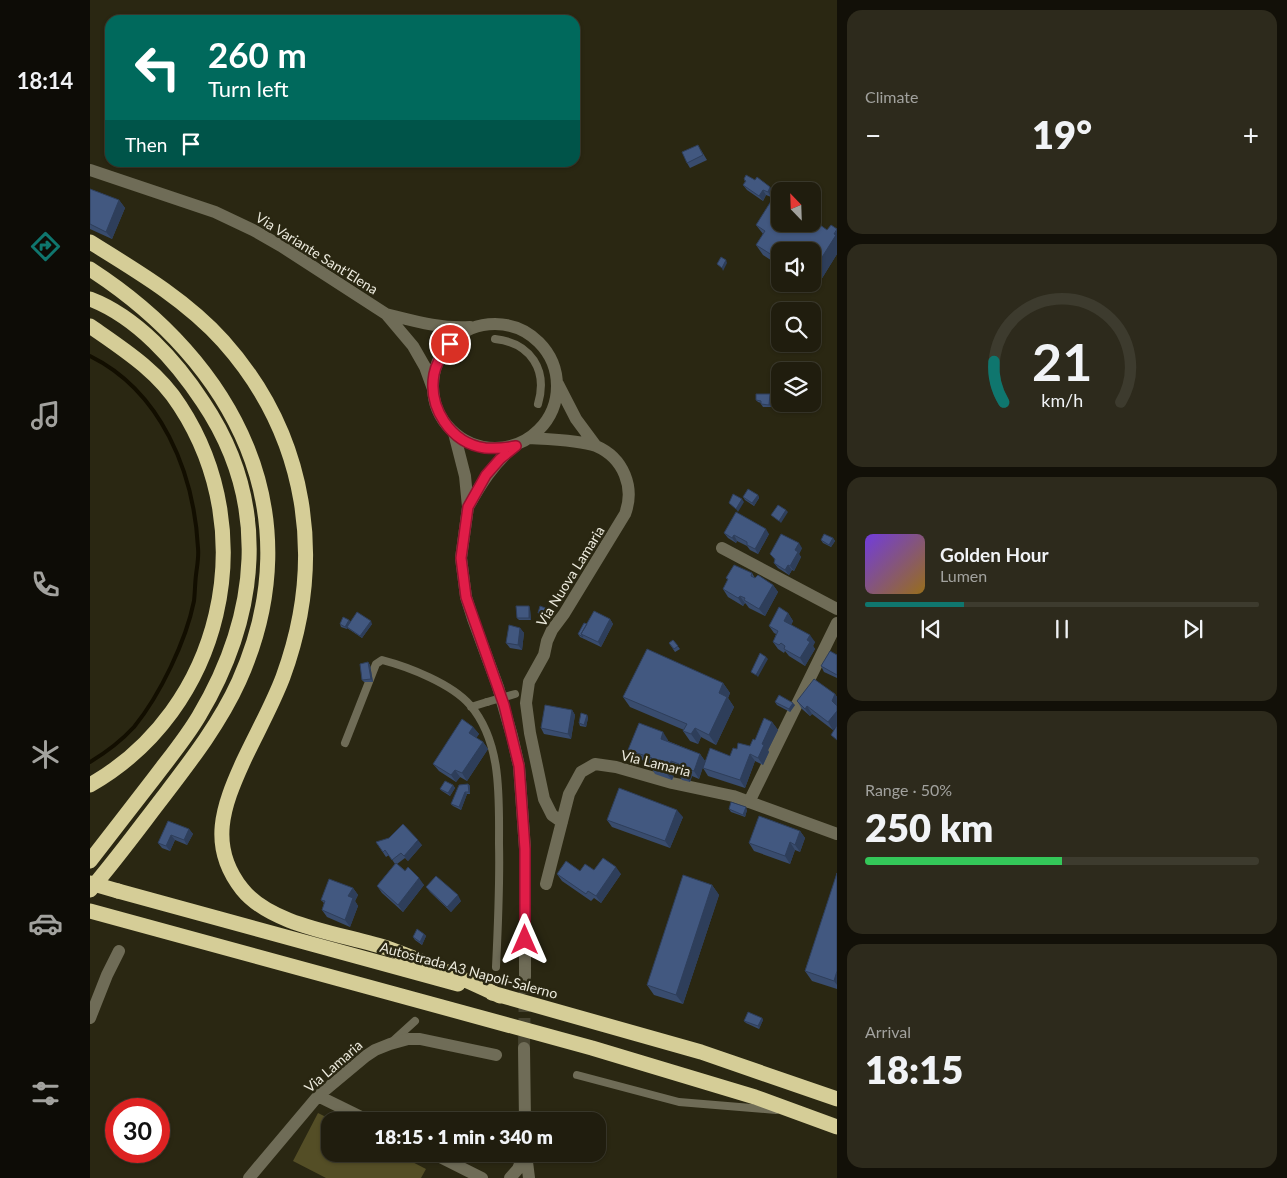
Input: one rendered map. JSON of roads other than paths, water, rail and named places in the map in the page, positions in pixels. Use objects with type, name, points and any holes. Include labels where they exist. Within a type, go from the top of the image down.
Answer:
[{"type":"highway","points":[[90,242],[180,302],[204,322],[228,348],[254,380],[269,406],[282,434],[303,501],[306,576],[302,609],[282,679],[230,791],[224,812],[221,831],[224,853],[231,870],[242,890],[256,903],[278,915],[306,926],[387,948],[444,969],[500,996]]},
{"type":"highway","points":[[90,268],[124,291],[155,318],[183,347],[214,385],[232,412],[253,461],[260,485],[268,539],[264,596],[258,626],[250,652],[229,701],[185,768],[90,890]]},
{"type":"highway","points":[[90,299],[105,305],[126,318],[156,344],[178,368],[215,420],[227,445],[240,482],[248,527],[250,561],[246,599],[238,633],[227,664],[214,691],[180,744],[90,861]]},
{"type":"highway","points":[[90,326],[129,353],[158,377],[180,405],[207,459],[222,517],[224,547],[223,577],[219,606],[212,632],[189,683],[175,706],[142,745],[90,785]]},
{"type":"highway","name":"Autostrada A3 Napoli-Salerno","points":[[90,883],[701,1052],[837,1099]]},
{"type":"highway","points":[[90,911],[682,1074],[837,1127]]},
{"type":"street","name":"Via Variante Sant'Elena","points":[[90,170],[215,212],[281,246],[386,314],[413,346],[425,367],[433,389]]},
{"type":"street","name":"Via Variante Sant'Elena","points":[[386,314],[444,327],[478,326]]},
{"type":"street","points":[[468,507],[486,475],[500,459],[542,428],[551,414],[557,399],[558,383],[555,367],[548,353],[538,340],[525,331],[510,325],[478,326],[462,333],[440,357],[434,373],[433,389],[436,406],[443,421],[454,433],[468,442],[483,448],[500,449],[516,446]]},
{"type":"street","name":"Via Nuova Lamaria","points":[[558,383],[576,419],[596,446],[609,454],[625,474],[629,488],[629,503],[616,530],[552,630],[544,655],[529,682],[526,703],[530,733],[544,799],[552,815],[562,822]]},
{"type":"street","points":[[454,433],[465,476],[468,507],[461,558],[466,597],[504,705],[519,766],[525,849],[525,977]]},
{"type":"street","points":[[530,438],[552,439],[596,446]]},
{"type":"street","points":[[722,548],[837,609]]},
{"type":"street","points":[[749,802],[837,623]]},
{"type":"street","name":"Via Lamaria","points":[[546,884],[569,794],[581,772],[594,764],[616,767],[672,783],[733,796],[837,834]]},
{"type":"street","points":[[90,1018],[118,951]]},
{"type":"street","name":"Via Lamaria","points":[[249,1178],[318,1096],[375,1050],[408,1039],[420,1039],[496,1056]]},
{"type":"street","points":[[524,1048],[525,1112]]},
{"type":"street","points":[[318,1096],[351,1112]]},
{"type":"street","points":[[450,1162],[482,1178]]},
{"type":"street","points":[[510,1178],[521,1162]]},
{"type":"street","points":[[526,1162],[529,1178]]},
{"type":"lane","points":[[495,339],[515,344],[524,349],[536,364],[542,384],[538,404]]},
{"type":"lane","points":[[345,742],[376,664],[382,660],[393,663],[448,688],[465,699],[471,706],[486,732],[492,749],[498,799],[500,894],[496,967]]},
{"type":"lane","points":[[471,706],[528,691]]},
{"type":"lane","points":[[390,1044],[415,1021]]},
{"type":"lane","points":[[577,1075],[679,1102],[797,1112]]},
{"type":"waterway","points":[[90,356],[115,371],[136,390],[154,412],[169,437],[181,463],[189,491],[195,519],[198,555],[194,601],[185,633],[171,667],[144,714],[134,727],[102,755],[90,762]]},
{"type":"tunnel","points":[[524,1048],[525,977]]}]
